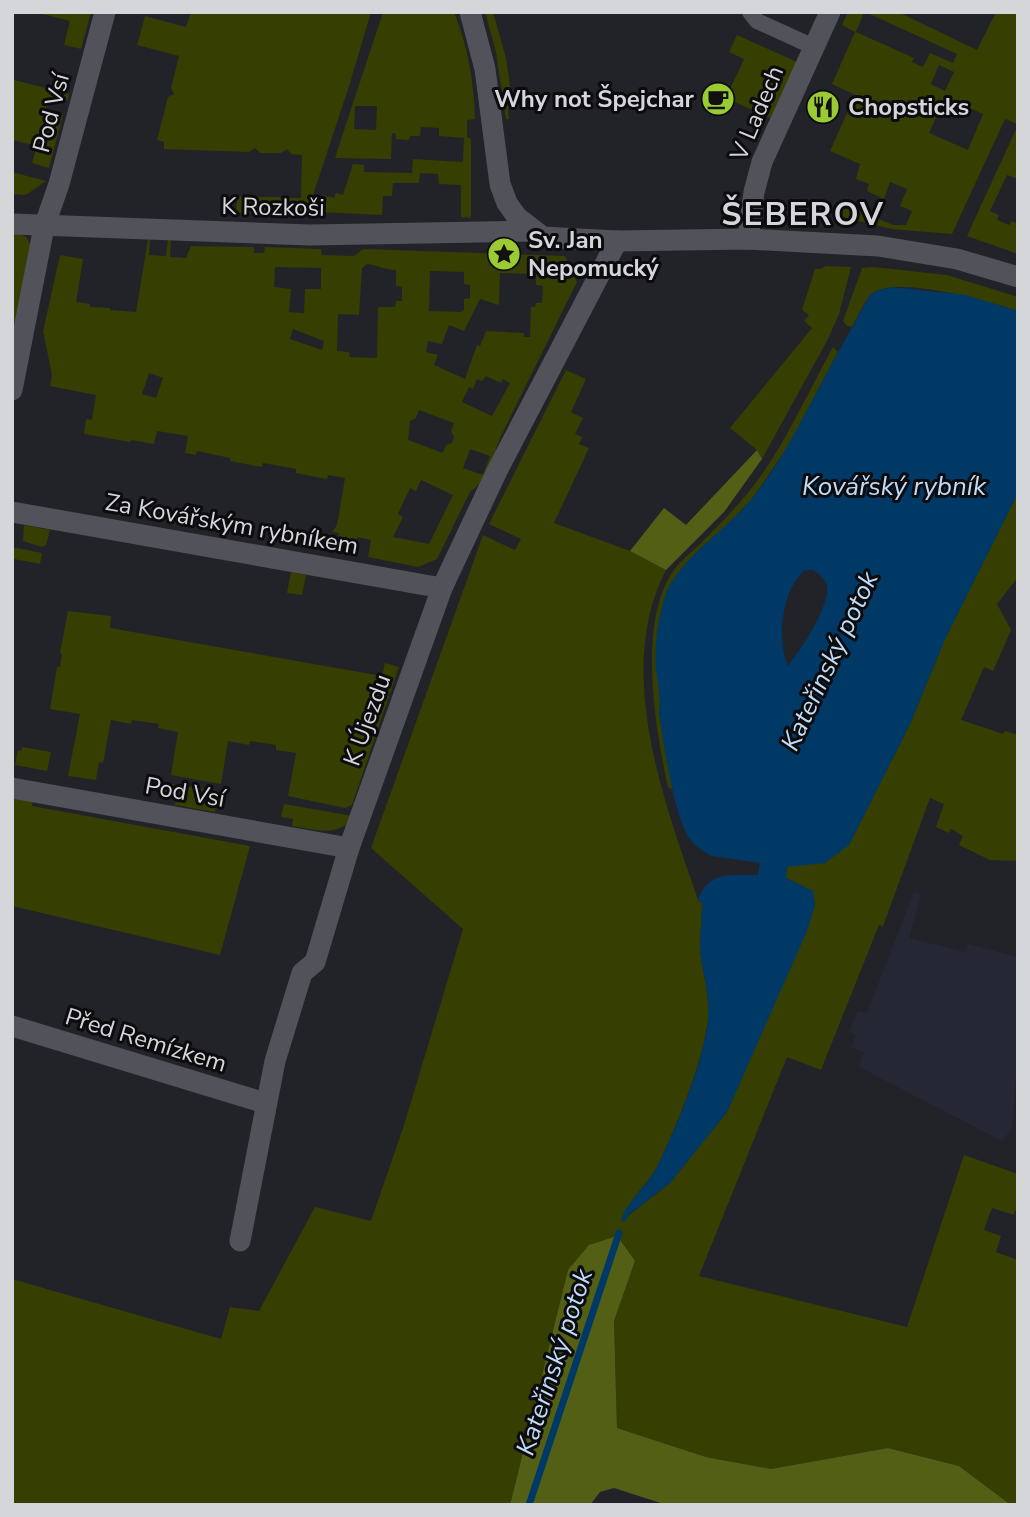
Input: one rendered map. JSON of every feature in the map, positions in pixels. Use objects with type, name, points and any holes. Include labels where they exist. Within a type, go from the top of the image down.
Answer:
[{"type":"street","name":"Pod Vsí","points":[[12,390],[44,227],[59,184],[105,12]]},
{"type":"street","points":[[470,12],[485,69],[500,184],[506,203],[533,231]]},
{"type":"street","points":[[750,12],[757,21],[814,47]]},
{"type":"street","name":"V Ladech","points":[[748,239],[754,192],[762,162],[830,12]]},
{"type":"street","name":"K Rozkoši","points":[[12,224],[310,235],[533,231],[543,237],[557,239],[748,239],[900,249],[957,258],[1018,277]]},
{"type":"street","name":"K Újezdu","points":[[240,1241],[265,1103],[302,973],[315,962],[349,848],[443,588],[497,471],[617,241]]},
{"type":"street","name":"Za Kovářským rybníkem","points":[[12,512],[443,588]]},
{"type":"street","name":"Pod Vsí","points":[[12,788],[349,848]]},
{"type":"street","name":"Před Remízkem","points":[[12,1026],[265,1103]]},
{"type":"shaded area","points":[[914,892],[921,894],[909,938],[966,952],[968,944],[1018,957],[1018,1051],[1012,1128],[1002,1141],[859,1067],[864,1052],[851,1047],[856,1035],[849,1032],[858,1011],[867,1013]]},
{"type":"green space","points":[[35,12],[91,12],[81,49],[64,45],[70,21]]},
{"type":"green space","points":[[191,12],[371,12],[308,210],[302,215],[236,213],[237,196],[248,196],[253,201],[258,197],[279,197],[284,202],[290,198],[301,198],[302,155],[291,154],[287,149],[281,153],[260,153],[255,148],[249,152],[164,149],[164,142],[157,140],[168,97],[174,94],[171,88],[179,56],[137,45],[145,16],[186,27]]},
{"type":"green space","points":[[383,12],[454,12],[467,51],[473,92],[475,119],[467,120],[467,137],[471,139],[471,218],[461,217],[461,185],[439,184],[438,174],[420,173],[419,183],[393,183],[392,196],[383,196],[382,215],[316,212],[323,195],[334,198],[336,193],[343,195],[353,164],[364,165],[364,172],[412,173],[413,159],[463,162],[464,138],[439,136],[439,128],[421,127],[420,136],[410,136],[409,140],[396,139],[396,134],[392,133],[391,159],[335,158]],"holes":[[[355,106],[377,106],[376,130],[354,129]]]},
{"type":"green space","points":[[485,12],[493,12],[506,58],[513,105],[508,109],[509,119],[506,119],[496,52]]},
{"type":"green space","points":[[848,12],[864,12],[856,32],[914,58],[912,62],[923,67],[930,53],[953,63],[957,54],[865,12],[898,12],[977,50],[996,12],[1018,12],[1018,124],[1005,119],[952,234],[891,229],[838,216],[844,204],[893,225],[906,225],[912,211],[900,206],[907,189],[890,182],[884,199],[867,191],[869,184],[856,179],[860,164],[830,151],[855,95],[832,84],[855,32],[842,25]],"holes":[[[939,65],[954,72],[945,91],[931,84]],[[945,97],[983,114],[968,150],[929,133]]]},
{"type":"green space","points":[[737,35],[797,62],[770,118],[726,98],[744,59],[729,52]]},
{"type":"green space","points":[[12,77],[14,80],[69,94],[67,101],[49,97],[45,111],[63,115],[49,168],[32,163],[37,146],[12,140]]},
{"type":"green space","points":[[1018,125],[1018,179],[1007,175],[990,211],[999,215],[997,220],[1009,225],[1012,221],[1018,224],[1018,254],[967,236]]},
{"type":"green space","points":[[12,172],[46,181],[26,195],[12,194]]},
{"type":"green space","points":[[12,230],[26,237],[31,246],[12,343]]},
{"type":"green space","points":[[148,239],[149,255],[166,256],[168,240],[171,240],[170,257],[186,258],[191,246],[254,247],[254,253],[264,253],[265,247],[321,249],[322,255],[354,256],[363,249],[565,256],[577,282],[502,434],[496,448],[499,450],[485,479],[470,492],[437,559],[418,567],[368,557],[371,540],[357,537],[354,555],[336,552],[339,533],[332,532],[337,525],[345,478],[328,475],[327,479],[296,473],[296,469],[263,463],[262,467],[197,451],[196,455],[185,453],[188,436],[157,431],[154,444],[84,434],[86,419],[92,420],[96,395],[50,386],[52,375],[43,331],[60,255],[83,259],[76,302],[90,304],[90,307],[136,312]],"holes":[[[367,264],[396,270],[396,286],[402,287],[402,301],[396,301],[395,307],[378,307],[377,358],[350,357],[349,352],[337,351],[338,314],[359,315],[362,268]],[[275,267],[321,268],[321,289],[305,289],[304,313],[289,312],[291,289],[274,287]],[[430,271],[464,272],[464,284],[470,285],[470,298],[464,299],[464,310],[429,311]],[[500,273],[536,274],[536,285],[543,286],[542,303],[531,307],[530,337],[524,337],[524,333],[486,331],[480,346],[477,345],[465,379],[434,365],[438,355],[426,352],[428,341],[442,344],[449,325],[464,331],[480,299],[499,305]],[[293,329],[324,341],[322,350],[290,339]],[[149,373],[163,378],[156,398],[142,394]],[[486,376],[501,383],[503,379],[510,383],[492,416],[462,402],[469,387],[473,389],[477,379],[482,381]],[[419,410],[454,423],[451,431],[454,437],[452,443],[446,445],[443,453],[408,440],[410,421],[416,418]],[[470,449],[490,456],[483,475],[463,468]],[[421,480],[453,495],[429,544],[393,537],[403,517],[398,514],[410,488],[416,491]]]},
{"type":"green space","points":[[826,266],[851,267],[839,314],[762,459],[757,450],[730,428],[812,328],[804,321],[809,315],[802,310],[815,269]]},
{"type":"green space","points":[[862,268],[947,275],[1018,297],[1018,311],[944,292],[901,287],[872,294],[852,327],[847,326],[843,321]]},
{"type":"green space","points":[[833,347],[838,352],[790,443],[753,498],[701,548],[658,630],[656,667],[661,701],[659,712],[673,790],[668,787],[658,736],[652,676],[652,646],[663,592],[677,566],[733,510],[763,473]]},
{"type":"green space","points":[[566,370],[586,379],[571,412],[583,418],[575,434],[582,437],[579,444],[589,448],[554,523],[630,551],[666,570],[651,609],[644,650],[644,692],[659,778],[698,900],[702,903],[700,946],[709,1011],[705,1037],[695,1075],[672,1133],[657,1167],[625,1212],[624,1221],[670,1183],[727,1112],[815,905],[812,891],[786,878],[787,867],[849,845],[910,724],[945,639],[1018,493],[1018,577],[997,604],[1011,630],[993,671],[984,667],[961,720],[1003,734],[1005,731],[1018,735],[1018,861],[990,860],[959,845],[963,836],[951,829],[949,833],[936,827],[944,804],[930,798],[883,926],[879,925],[821,1070],[787,1057],[699,1276],[907,1327],[964,1155],[1018,1174],[1018,1211],[1015,1210],[1014,1215],[992,1208],[984,1230],[1001,1236],[996,1252],[1018,1260],[1018,1505],[1011,1505],[959,1466],[888,1448],[771,1469],[706,1457],[617,1428],[614,1321],[635,1261],[568,1270],[510,1505],[12,1505],[12,1279],[221,1339],[230,1307],[259,1311],[315,1207],[371,1221],[404,1125],[463,929],[371,848],[483,535],[515,550],[521,539],[489,524]]},
{"type":"green space","points":[[757,450],[762,459],[724,512],[666,570],[630,551],[664,508],[686,525]]},
{"type":"green space","points":[[24,525],[50,530],[46,545],[42,547],[23,541]]},
{"type":"green space","points":[[12,547],[42,553],[40,564],[14,559],[12,569]]},
{"type":"green space","points":[[291,572],[306,575],[302,595],[287,593]]},
{"type":"green space","points":[[68,611],[111,616],[110,628],[382,676],[385,663],[399,667],[352,805],[345,808],[288,796],[296,753],[276,750],[276,745],[250,741],[249,745],[228,741],[221,784],[171,775],[178,732],[158,728],[159,724],[132,720],[131,724],[111,720],[103,763],[99,762],[96,780],[68,776],[80,714],[50,709],[57,667],[60,667]]},
{"type":"green space","points":[[22,747],[51,752],[47,771],[15,765],[18,750],[21,751]]},
{"type":"green space","points":[[166,783],[218,791],[215,812],[175,805],[176,798],[163,796]]},
{"type":"green space","points":[[12,797],[33,801],[32,806],[250,846],[220,955],[12,906]]},
{"type":"green space","points":[[284,804],[353,816],[341,828],[334,830],[292,826],[293,819],[281,817]]},
{"type":"green space","points":[[617,1236],[635,1261],[614,1321],[617,1428],[706,1457],[771,1469],[888,1448],[959,1466],[1011,1505],[667,1505],[614,1488],[600,1492],[590,1505],[510,1505],[568,1270],[589,1245]]},
{"type":"water","name":"Kovářský rybník","points":[[893,287],[966,295],[1018,311],[1018,493],[945,639],[910,724],[849,845],[825,863],[787,867],[786,878],[813,891],[815,905],[807,931],[727,1112],[670,1183],[629,1214],[625,1222],[621,1220],[625,1212],[653,1174],[672,1134],[695,1076],[705,1038],[708,1002],[700,946],[702,903],[698,900],[703,890],[715,879],[730,875],[758,875],[760,863],[712,856],[694,844],[684,829],[670,778],[659,712],[656,652],[665,596],[680,570],[743,509],[771,472],[870,295]],"holes":[[[805,570],[813,570],[825,581],[827,595],[813,628],[788,666],[782,642],[786,602],[797,578]]]},
{"type":"waterway","name":"Kateřinský potok","points":[[529,1505],[619,1233]]},
{"type":"place","name":"Why not Špejchar","points":[[718,99]]},
{"type":"place","name":"Chopsticks","points":[[823,107]]},
{"type":"place","name":"Sv. Jan Nepomucký","points":[[504,254]]},
{"type":"district","name":"ŠEBEROV","points":[[803,214]]}]
